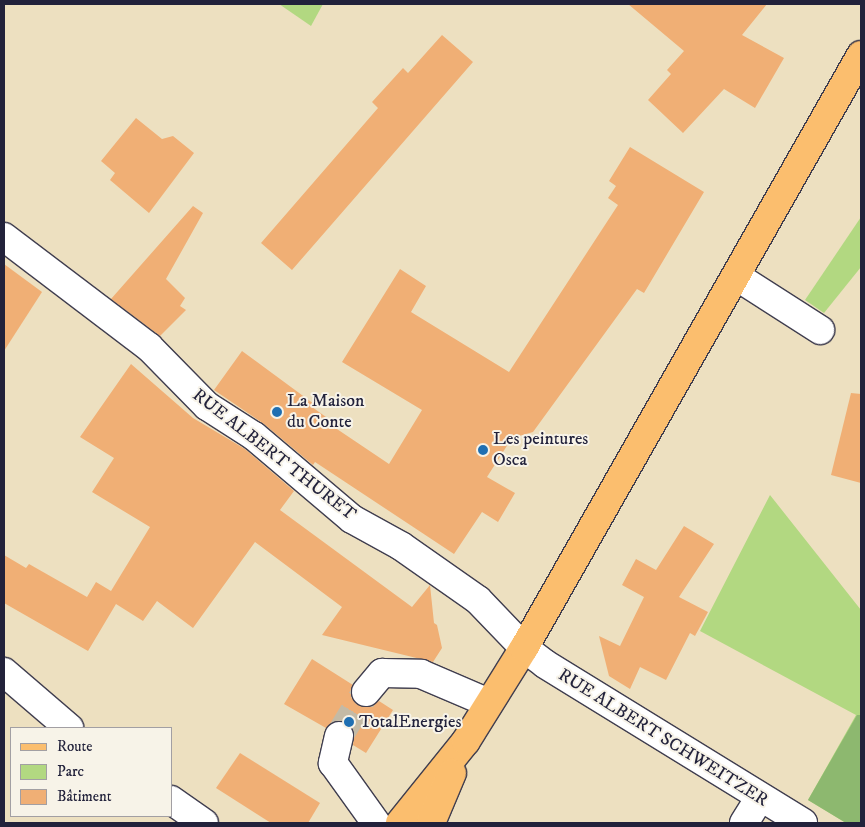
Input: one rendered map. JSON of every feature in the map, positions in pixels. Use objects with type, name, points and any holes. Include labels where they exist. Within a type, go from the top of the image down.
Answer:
[{"type":"main road","points":[[400,823],[466,741],[524,648],[640,448],[861,54]]},
{"type":"main road","points":[[431,823],[466,741]]},
{"type":"street","name":"RUE ALBERT THURET","points":[[4,237],[149,347],[207,406],[254,436],[352,519],[401,546],[478,600],[524,648]]},
{"type":"street","points":[[736,276],[820,330]]},
{"type":"street","name":"RUE ALBERT SCHWEITZER","points":[[524,648],[563,677],[759,799],[803,823]]},
{"type":"street","points":[[4,672],[68,727]]},
{"type":"street","points":[[366,692],[382,674],[421,674],[489,703]]},
{"type":"street","points":[[339,736],[333,763],[376,823]]},
{"type":"street","points":[[744,823],[759,799]]},
{"type":"street","points":[[172,801],[204,823]]},
{"type":"green space","points":[[279,4],[323,4],[311,26]]},
{"type":"green space","points":[[861,217],[861,267],[824,313],[805,300]]},
{"type":"green space","points":[[770,495],[861,610],[861,823],[846,823],[808,800],[856,715],[700,631]]},
{"type":"green space","points":[[857,715],[861,715],[861,823],[846,823],[808,800]]},
{"type":"building","points":[[628,4],[767,4],[742,35],[784,58],[755,108],[724,89],[683,133],[648,100],[671,74],[667,70],[684,51]]},
{"type":"building","points":[[442,35],[473,62],[292,270],[261,243],[378,108],[372,102],[403,68],[408,73]]},
{"type":"building","points":[[136,118],[162,139],[173,136],[194,153],[149,213],[110,180],[115,173],[101,161]]},
{"type":"building","points":[[630,147],[704,192],[644,293],[637,289],[533,432],[512,438],[487,477],[515,493],[498,522],[482,512],[454,554],[315,462],[313,465],[264,424],[214,390],[242,351],[314,404],[312,407],[333,422],[331,425],[389,464],[422,410],[342,362],[400,269],[426,286],[411,312],[509,372],[618,205],[608,198],[616,186],[609,181]]},
{"type":"building","points":[[193,206],[203,213],[166,279],[185,298],[180,306],[186,310],[160,336],[111,299]]},
{"type":"building","points":[[4,264],[42,292],[4,351]]},
{"type":"building","points":[[131,364],[193,418],[245,449],[294,491],[280,510],[412,607],[430,585],[434,623],[437,625],[442,648],[433,662],[322,635],[342,607],[255,542],[193,628],[157,601],[143,621],[116,604],[88,651],[4,603],[4,555],[26,568],[29,564],[87,597],[96,582],[111,591],[150,527],[92,492],[114,458],[80,437]]},
{"type":"building","points":[[851,393],[861,394],[861,483],[831,475]]},
{"type":"building","points":[[684,526],[714,544],[679,597],[708,612],[695,636],[690,633],[666,680],[640,667],[630,689],[609,676],[599,636],[620,646],[644,597],[622,585],[636,559],[656,570]]},
{"type":"building","points":[[312,659],[353,685],[351,697],[356,704],[371,707],[379,701],[393,710],[366,753],[353,745],[354,732],[349,724],[335,721],[326,728],[284,704]]},
{"type":"building","points":[[240,753],[320,803],[308,823],[271,823],[216,788]]},
{"type":"tunnel","points":[[339,736],[366,692]]},
{"type":"place","name":"La Maison du Conte","points":[[277,412]]},
{"type":"place","name":"Les peintures Osca","points":[[483,450]]},
{"type":"place","name":"TotalEnergies","points":[[349,722]]}]
